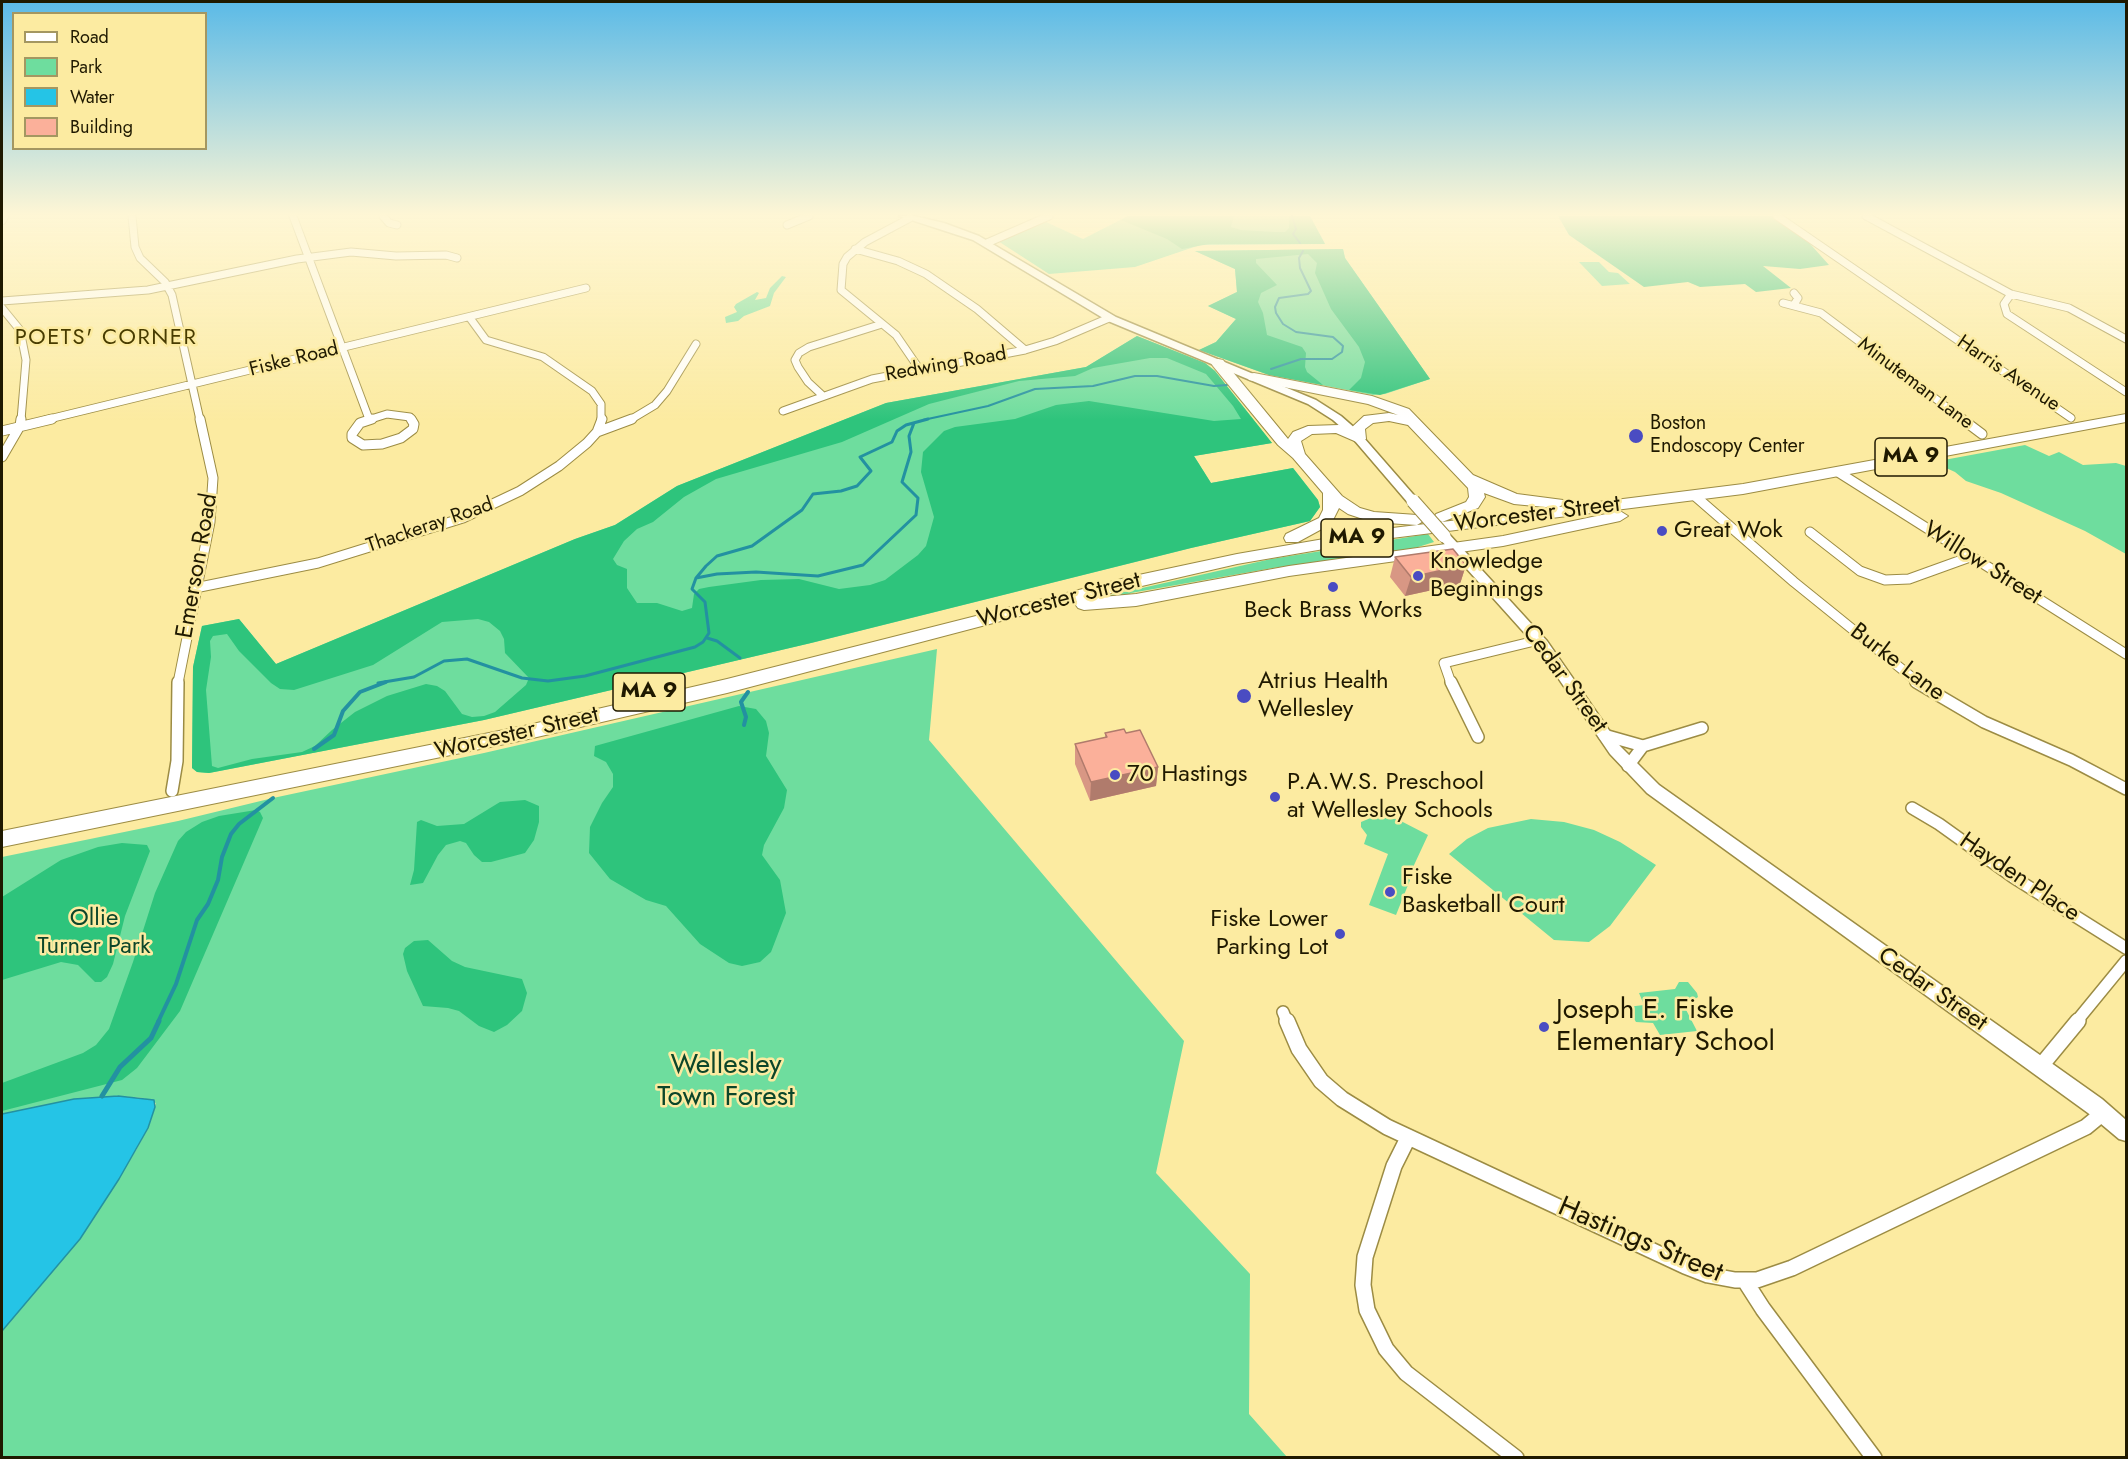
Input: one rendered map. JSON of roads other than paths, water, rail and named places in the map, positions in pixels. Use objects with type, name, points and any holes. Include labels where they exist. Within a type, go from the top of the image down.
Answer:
[{"type":"highway","points":[[1218,363],[1283,442],[1298,455],[1330,494],[1351,510],[1368,516],[1419,520]]},
{"type":"highway","points":[[1254,377],[1387,404],[1404,412],[1471,479],[1485,488],[1514,499],[1557,503]]},
{"type":"highway","name":"Worcester Street","points":[[2,825],[423,742],[674,686],[1129,572],[1292,538],[1748,478],[2127,407]]},
{"type":"highway","points":[[1359,439],[1356,432],[1358,426],[1376,417],[1394,417],[1419,426]]},
{"type":"highway","name":"Worcester Street","points":[[2,839],[524,733],[727,686],[1168,574],[1296,548],[1376,535],[1695,496],[2127,418]]},
{"type":"highway","points":[[1298,455],[1294,447],[1295,439],[1308,430],[1339,429],[1359,439]]},
{"type":"highway","points":[[1442,517],[1465,508],[1475,501],[1478,491],[1471,479]]},
{"type":"highway","points":[[1292,538],[1325,521],[1331,510],[1330,494]]},
{"type":"highway","points":[[1024,610],[1136,600],[1450,542],[1576,526],[1672,504],[1695,496]]},
{"type":"main road","name":"Cedar Street","points":[[1054,284],[1109,318],[1316,404],[1337,418],[1359,439],[1539,640],[1604,735],[1628,766],[1653,789],[1694,821],[2040,1067],[2127,1132]]},
{"type":"main road","points":[[2103,1113],[2127,1115]]},
{"type":"street","points":[[2,301],[135,291],[178,284]]},
{"type":"street","points":[[319,284],[369,419]]},
{"type":"street","points":[[841,284],[841,290],[846,297],[896,335],[920,370]]},
{"type":"street","points":[[942,284],[970,304],[1025,350]]},
{"type":"street","name":"Harris Avenue","points":[[1881,284],[2071,418]]},
{"type":"street","points":[[1993,284],[2011,294],[2069,308],[2127,339]]},
{"type":"street","name":"Emerson Road","points":[[169,286],[213,478],[210,522],[178,680],[177,761],[172,791]]},
{"type":"street","name":"Fiske Road","points":[[2,431],[586,288]]},
{"type":"street","points":[[1794,293],[1798,298],[1794,305]]},
{"type":"street","points":[[2011,294],[2004,304],[2007,314],[2127,392]]},
{"type":"street","name":"Minuteman Lane","points":[[1783,303],[1821,313],[1982,434]]},
{"type":"street","points":[[2,308],[20,330],[26,360],[20,426],[2,457]]},
{"type":"street","points":[[470,318],[486,340],[543,357],[592,391],[603,411],[603,419],[597,432]]},
{"type":"street","name":"Redwing Road","points":[[783,411],[822,395],[872,379],[1025,350],[1055,341],[1109,318]]},
{"type":"street","points":[[822,395],[808,382],[798,366],[795,360],[799,353],[809,347],[882,324]]},
{"type":"street","points":[[597,432],[624,423],[655,405],[667,391],[696,344]]},
{"type":"street","points":[[396,414],[410,417],[414,424],[408,434],[392,442],[371,445],[356,442],[352,438],[354,428],[369,419],[396,414]]},
{"type":"street","name":"Thackeray Road","points":[[195,588],[318,563],[471,514],[512,495],[549,472],[583,447],[597,432]]},
{"type":"street","name":"Willow Street","points":[[1838,472],[2127,654]]},
{"type":"street","name":"Burke Lane","points":[[1695,496],[1794,582],[1915,681],[1971,715],[2071,760],[2127,789]]},
{"type":"street","points":[[1810,532],[1865,574],[1892,581],[1910,579],[1970,557]]},
{"type":"street","points":[[1478,737],[1445,670],[1444,663],[1539,640]]},
{"type":"street","points":[[1604,735],[1643,746],[1702,728]]},
{"type":"street","points":[[1628,766],[1643,746]]},
{"type":"street","name":"Hayden Place","points":[[1912,808],[1939,824],[2013,877],[2127,948]]},
{"type":"street","points":[[2040,1067],[2127,961]]},
{"type":"street","name":"Hastings Street","points":[[1283,1012],[1299,1049],[1321,1082],[1354,1108],[1408,1138],[1685,1266],[1715,1277],[1745,1281],[1792,1268],[2086,1126],[2103,1113]]},
{"type":"street","points":[[1408,1138],[1394,1166],[1365,1257],[1363,1285],[1367,1310],[1386,1349],[1406,1373],[1516,1458]]},
{"type":"street","points":[[1745,1281],[1763,1310],[1874,1458]]},
{"type":"water","points":[[118,1096],[154,1100],[155,1107],[148,1128],[119,1179],[80,1239],[2,1331],[2,1114],[74,1099]]},
{"type":"waterway","points":[[1271,369],[1301,359],[1332,359],[1342,352],[1343,346],[1333,337],[1296,332],[1283,324],[1276,313],[1275,307],[1279,298],[1308,294],[1311,291],[1308,284]]},
{"type":"waterway","points":[[923,420],[988,406],[1035,389],[1093,386],[1135,376],[1157,376],[1214,386],[1227,385]]},
{"type":"waterway","points":[[696,578],[717,556],[752,546],[802,510],[813,494],[841,491],[857,486],[871,471],[860,457],[892,442],[897,431],[906,425],[928,419]]},
{"type":"waterway","points":[[696,578],[717,574],[756,572],[818,576],[863,565],[916,515],[918,498],[902,482],[911,452],[909,436],[914,423]]},
{"type":"waterway","points":[[378,683],[414,677],[444,661],[467,659],[522,678],[548,681],[585,676],[695,647],[703,642],[709,633],[705,602],[692,589],[696,578]]},
{"type":"waterway","points":[[707,638],[717,641],[740,658]]},
{"type":"waterway","points":[[314,749],[334,735],[343,711],[360,692],[386,682]]},
{"type":"waterway","points":[[744,725],[746,717],[741,702],[748,692]]},
{"type":"waterway","points":[[158,1022],[176,984],[197,920],[208,904],[218,880],[222,857],[231,834],[239,824],[273,798]]},
{"type":"waterway","points":[[102,1096],[120,1067],[151,1038],[159,1021]]},
{"type":"place","name":"Boston Endoscopy Center","points":[[1636,436]]},
{"type":"place","name":"Great Wok","points":[[1662,531]]},
{"type":"place","name":"Knowledge Beginnings","points":[[1418,576]]},
{"type":"place","name":"Beck Brass Works","points":[[1333,587]]},
{"type":"place","name":"Atrius Health Wellesley","points":[[1244,696]]},
{"type":"place","name":"70 Hastings","points":[[1115,775]]},
{"type":"place","name":"P.A.W.S. Preschool at Wellesley Schools","points":[[1275,797]]},
{"type":"place","name":"Fiske Basketball Court","points":[[1390,892]]},
{"type":"place","name":"Fiske Lower Parking Lot","points":[[1340,934]]},
{"type":"place","name":"Joseph E. Fiske Elementary School","points":[[1544,1027]]},
{"type":"district","name":"POETS' CORNER","points":[[106,339]]},
{"type":"park label","name":"Ollie Turner Park","points":[[94,933]]},
{"type":"park label","name":"Wellesley Town Forest","points":[[726,1082]]}]
